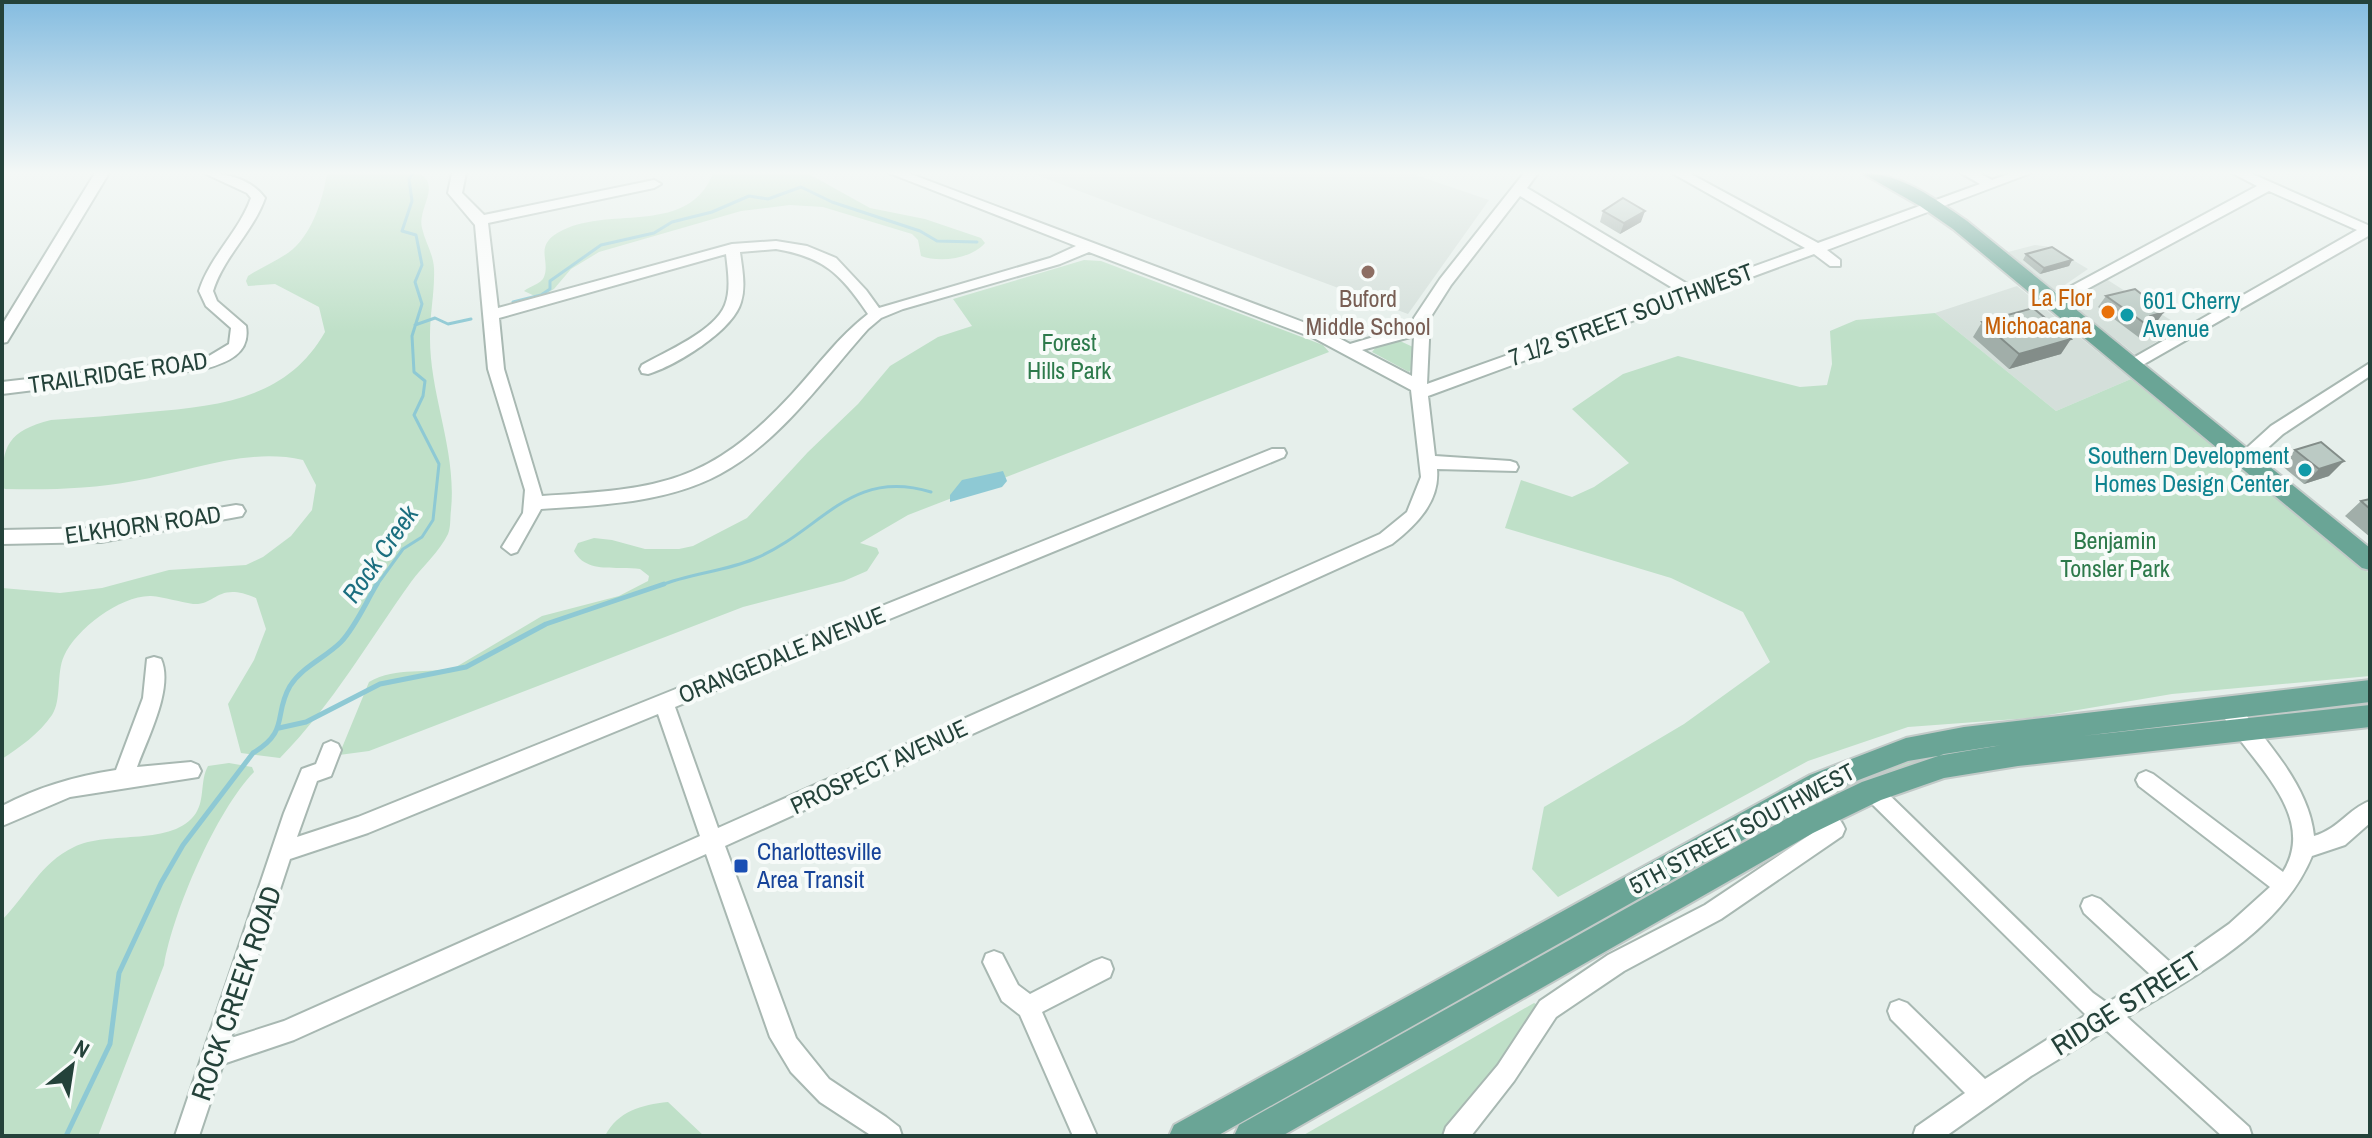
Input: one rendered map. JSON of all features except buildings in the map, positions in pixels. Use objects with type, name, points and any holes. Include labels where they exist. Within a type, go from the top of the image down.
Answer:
[{"type":"main road","points":[[1958,226],[2370,561]]},
{"type":"main road","name":"5TH STREET SOUTHWEST","points":[[1250,1136],[1716,873],[1821,815],[1872,791],[1944,766],[2236,718],[2370,691]]},
{"type":"main road","name":"5TH STREET SOUTHWEST","points":[[1185,1136],[1219,1127],[1529,944],[1820,783],[1858,766],[1906,750],[1964,738],[2236,718],[2370,716]]},
{"type":"street","points":[[2,338],[70,226]]},
{"type":"street","name":"TRAILRIDGE ROAD","points":[[2,388],[204,364],[223,358],[240,342],[238,326],[211,303],[206,291],[214,269],[243,226]]},
{"type":"street","points":[[482,226],[496,369],[534,490],[534,503],[526,527],[511,547]]},
{"type":"street","points":[[1036,226],[1319,334],[1419,390]]},
{"type":"street","points":[[1349,349],[1419,329],[1422,318],[1445,282],[1489,226]]},
{"type":"street","points":[[1581,226],[1692,293]]},
{"type":"street","points":[[1776,226],[1816,248],[1835,263]]},
{"type":"street","name":"7 1/2 STREET SOUTHWEST","points":[[1419,390],[1877,226]]},
{"type":"street","points":[[2050,299],[2071,292],[2193,226]]},
{"type":"street","points":[[2132,366],[2369,230]]},
{"type":"street","points":[[490,315],[732,248],[776,245],[815,253],[831,261],[845,274],[876,315]]},
{"type":"street","points":[[534,503],[662,489],[715,470],[756,440],[863,325],[876,315],[1055,261],[1089,246]]},
{"type":"street","points":[[648,369],[716,326],[730,311],[735,286],[732,248]]},
{"type":"street","name":"PROSPECT AVENUE","points":[[214,1055],[286,1032],[1386,539],[1413,517],[1427,491],[1428,462],[1419,390],[1419,329]]},
{"type":"street","points":[[2245,459],[2277,430],[2370,368]]},
{"type":"street","name":"ORANGEDALE AVENUE","points":[[283,851],[361,826],[1278,453]]},
{"type":"street","points":[[1428,462],[1510,467]]},
{"type":"street","name":"ELKHORN ROAD","points":[[2,537],[101,535],[236,511]]},
{"type":"street","points":[[123,777],[153,698],[156,682],[154,665]]},
{"type":"street","points":[[664,704],[782,1037],[793,1056],[829,1094],[866,1116],[890,1136]]},
{"type":"street","points":[[2236,718],[2290,793],[2300,815],[2305,848],[2338,838],[2370,810]]},
{"type":"street","name":"ROCK CREEK ROAD","points":[[187,1136],[309,775],[324,770],[331,750]]},
{"type":"street","points":[[2,817],[37,797],[61,788],[123,777],[191,771]]},
{"type":"street","points":[[2146,780],[2285,886]]},
{"type":"street","points":[[1872,791],[2085,1001],[2127,1031],[2240,1136]]},
{"type":"street","name":"5TH STREET SOUTHWEST","points":[[1455,1136],[1506,1073],[1548,1009],[1616,963],[1665,940],[1835,829],[1821,815]]},
{"type":"street","name":"RIDGE STREET","points":[[1925,1136],[1983,1094],[2170,977],[2240,928],[2285,886],[2301,864],[2305,848]]},
{"type":"street","name":"5TH STREET SOUTHWEST","points":[[1716,873],[1736,895]]},
{"type":"street","points":[[2092,906],[2170,977]]},
{"type":"street","points":[[1529,944],[1547,968]]},
{"type":"street","points":[[994,962],[1010,993],[1028,1007],[1085,1136]]},
{"type":"street","points":[[1028,1007],[1102,969]]},
{"type":"street","points":[[1899,1011],[1983,1094]]},
{"type":"shaded area","points":[[1173,226],[1470,226],[1408,314]]},
{"type":"shaded area","points":[[2035,245],[2051,247],[2088,269],[2056,291],[2008,252]]},
{"type":"shaded area","points":[[2103,277],[2180,326],[2136,355],[2064,298]]},
{"type":"shaded area","points":[[2017,286],[2131,379],[2056,411],[1935,313]]},
{"type":"green space","points":[[310,226],[422,226],[434,268],[431,357],[452,488],[450,528],[445,540],[411,582],[333,694],[280,758],[241,753],[228,704],[254,660],[266,629],[256,598],[233,592],[218,595],[201,604],[151,596],[113,607],[78,635],[64,656],[57,702],[47,722],[2,759],[2,588],[60,593],[102,588],[169,570],[246,565],[263,557],[291,536],[312,510],[316,485],[303,460],[260,457],[218,462],[102,486],[5,489],[2,487],[2,473],[10,442],[25,429],[51,420],[175,410],[225,402],[271,385],[291,372],[325,332],[319,307],[275,284],[248,286],[246,281],[248,276],[293,249]]},
{"type":"green space","points":[[574,226],[689,226],[599,252],[571,269],[554,289],[539,298],[524,291],[544,277],[545,247],[563,230]]},
{"type":"green space","points":[[886,226],[946,226],[981,238],[985,243],[964,256],[929,258],[921,256],[918,240],[912,234]]},
{"type":"green space","name":"Forest Hills Park","points":[[1084,260],[1101,261],[1323,345],[1329,352],[908,515],[860,543],[877,548],[879,553],[867,571],[844,581],[743,607],[369,751],[339,755],[369,682],[401,672],[456,667],[542,616],[619,596],[648,581],[649,576],[640,569],[604,568],[587,563],[574,551],[578,543],[594,538],[645,549],[679,549],[693,546],[747,518],[858,404],[890,366],[938,337],[972,326],[953,299]]},
{"type":"green space","name":"Benjamin Tonsler Park","points":[[1935,313],[2056,411],[2131,379],[2370,574],[2370,676],[2172,694],[2030,718],[1908,727],[1808,761],[1558,897],[1532,869],[1544,807],[1684,724],[1770,662],[1743,612],[1671,578],[1505,528],[1521,480],[1572,497],[1594,487],[1629,463],[1572,409],[1623,374],[1678,356],[1800,387],[1827,385],[1832,364],[1830,331],[1856,320]]},
{"type":"green space","points":[[1400,341],[1413,347],[1409,372],[1372,352],[1377,346]]},
{"type":"green space","points":[[2220,718],[2230,722],[1966,755],[1567,943],[1554,940],[1823,790],[1934,751]]},
{"type":"green space","points":[[229,763],[252,767],[254,772],[225,811],[186,891],[164,965],[98,1136],[2,1136],[2,920],[43,871],[74,847],[104,839],[157,834],[186,824],[199,808],[208,766]]},
{"type":"green space","points":[[1534,1003],[1540,1006],[1472,1106],[1444,1136],[1302,1136]]},
{"type":"green space","points":[[668,1102],[704,1136],[605,1136],[610,1127],[631,1111]]},
{"type":"water","points":[[1003,471],[1007,481],[1002,487],[950,502],[950,495],[962,480]]},
{"type":"waterway","name":"Rock Creek","points":[[404,226],[402,231],[416,235],[422,265],[415,282],[422,304],[415,325]]},
{"type":"waterway","points":[[513,302],[541,295],[550,289],[550,281],[601,245],[654,233],[665,226]]},
{"type":"waterway","points":[[905,226],[937,241],[977,242]]},
{"type":"waterway","points":[[415,325],[435,318],[448,324],[471,319]]},
{"type":"waterway","name":"Rock Creek","points":[[376,586],[403,549],[422,537],[433,520],[439,464],[414,415],[423,396],[425,381],[414,372],[412,336],[415,325]]},
{"type":"waterway","points":[[659,586],[754,559],[857,495],[878,488],[903,487],[931,492]]},
{"type":"waterway","name":"Rock Creek","points":[[66,1136],[110,1044],[119,973],[161,883],[183,845],[253,753],[272,737],[290,686],[301,673],[341,642],[377,584]]},
{"type":"waterway","points":[[279,728],[306,722],[380,684],[466,667],[546,624],[664,584]]},
{"type":"place","name":"Buford Middle School","points":[[1368,272]]},
{"type":"place","name":"La Flor Michoacana","points":[[2108,312]]},
{"type":"place","name":"601 Cherry Avenue","points":[[2127,315]]},
{"type":"place","name":"Southern Development Homes Design Center","points":[[2305,470]]},
{"type":"place","name":"Charlottesville Area Transit","points":[[741,866]]}]
